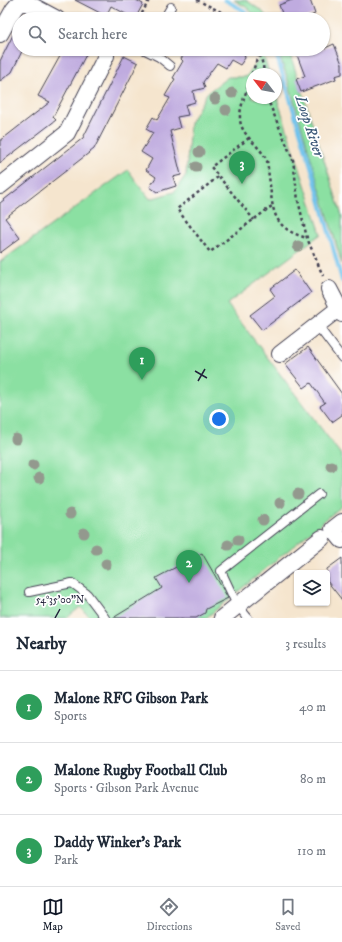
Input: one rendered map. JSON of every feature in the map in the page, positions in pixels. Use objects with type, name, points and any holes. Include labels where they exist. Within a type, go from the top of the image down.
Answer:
[{"type":"street","points":[[17,4],[27,3],[44,12]]},
{"type":"street","points":[[0,34],[12,13]]},
{"type":"street","points":[[0,186],[67,133],[106,56]]},
{"type":"street","points":[[280,354],[318,325],[340,311],[329,289]]},
{"type":"street","points":[[342,522],[333,529],[342,540]]},
{"type":"street","points":[[222,618],[322,538]]},
{"type":"lane","points":[[168,12],[171,7]]},
{"type":"lane","points":[[157,56],[170,66]]},
{"type":"lane","points":[[318,325],[342,358]]},
{"type":"lane","points":[[248,618],[237,605],[221,571],[319,494]]},
{"type":"lane","points":[[29,592],[72,583],[87,594],[105,618]]},
{"type":"path","points":[[143,12],[149,0]]},
{"type":"path","points":[[197,0],[221,12]]},
{"type":"path","points":[[254,68],[258,56]]},
{"type":"path","points":[[260,56],[263,68]]},
{"type":"path","points":[[246,93],[242,105],[240,120],[246,134],[266,161],[272,206],[277,219],[286,229],[296,235],[307,238]]},
{"type":"path","points":[[269,104],[292,160],[298,200],[307,238],[329,289]]},
{"type":"path","points":[[249,138],[210,167],[254,220]]},
{"type":"path","points":[[218,177],[177,209],[210,252],[272,206]]},
{"type":"green space","points":[[234,0],[246,0],[263,12],[251,12]]},
{"type":"green space","points":[[262,56],[264,56],[267,68],[253,68]]},
{"type":"green space","points":[[280,56],[291,57],[342,216],[342,264]]},
{"type":"green space","points":[[228,77],[246,77],[246,104],[279,104],[321,234],[227,304],[342,456],[342,506],[206,618],[91,618],[80,607],[67,618],[0,618],[0,262],[128,170],[150,199],[174,192],[186,175],[190,123],[207,93]]},
{"type":"building","points":[[75,0],[136,0],[143,4],[139,12],[122,12],[111,6],[108,12],[98,12]]},
{"type":"building","points":[[292,0],[310,0],[314,12],[282,12],[279,5]]},
{"type":"building","points":[[12,37],[12,56],[20,56],[12,72],[0,81],[0,61]]},
{"type":"building","points":[[334,44],[342,64],[342,74],[335,76],[336,79],[301,92],[296,79],[305,76],[297,56],[330,56],[330,46]]},
{"type":"building","points":[[60,56],[85,56],[53,117],[56,120],[0,163],[0,141],[50,102],[38,96]]},
{"type":"building","points":[[124,56],[138,63],[94,149],[5,218],[20,238],[0,253],[0,203],[83,138]]},
{"type":"building","points":[[183,56],[245,56],[245,58],[240,65],[231,60],[226,68],[217,63],[203,82],[205,88],[193,91],[195,102],[185,105],[188,115],[177,117],[180,128],[170,131],[181,175],[173,177],[176,186],[157,192],[150,187],[156,177],[146,170],[152,159],[141,152],[153,133],[146,129],[153,117],[157,120],[170,98],[165,96],[183,61],[181,59]]},
{"type":"building","points":[[295,270],[311,293],[262,330],[250,315],[275,296],[270,289]]},
{"type":"building","points":[[308,347],[342,394],[342,415],[332,422],[320,406],[325,403],[311,383],[304,388],[285,364]]},
{"type":"building","points":[[202,553],[228,598],[206,609],[205,613],[196,618],[113,618],[162,588],[156,578]]},
{"type":"building","points":[[342,558],[342,600],[330,585],[330,570],[327,569]]},
{"type":"waterway","name":"Loop River","points":[[225,0],[245,12]]},
{"type":"waterway","name":"Loop River","points":[[276,56],[313,173],[342,281]]},
{"type":"place","name":"Daddy Winker's Park","points":[[242,184]]},
{"type":"place","name":"Malone RFC Gibson Park","points":[[142,380]]},
{"type":"place","name":"Malone Rugby Football Club","points":[[189,583]]}]
